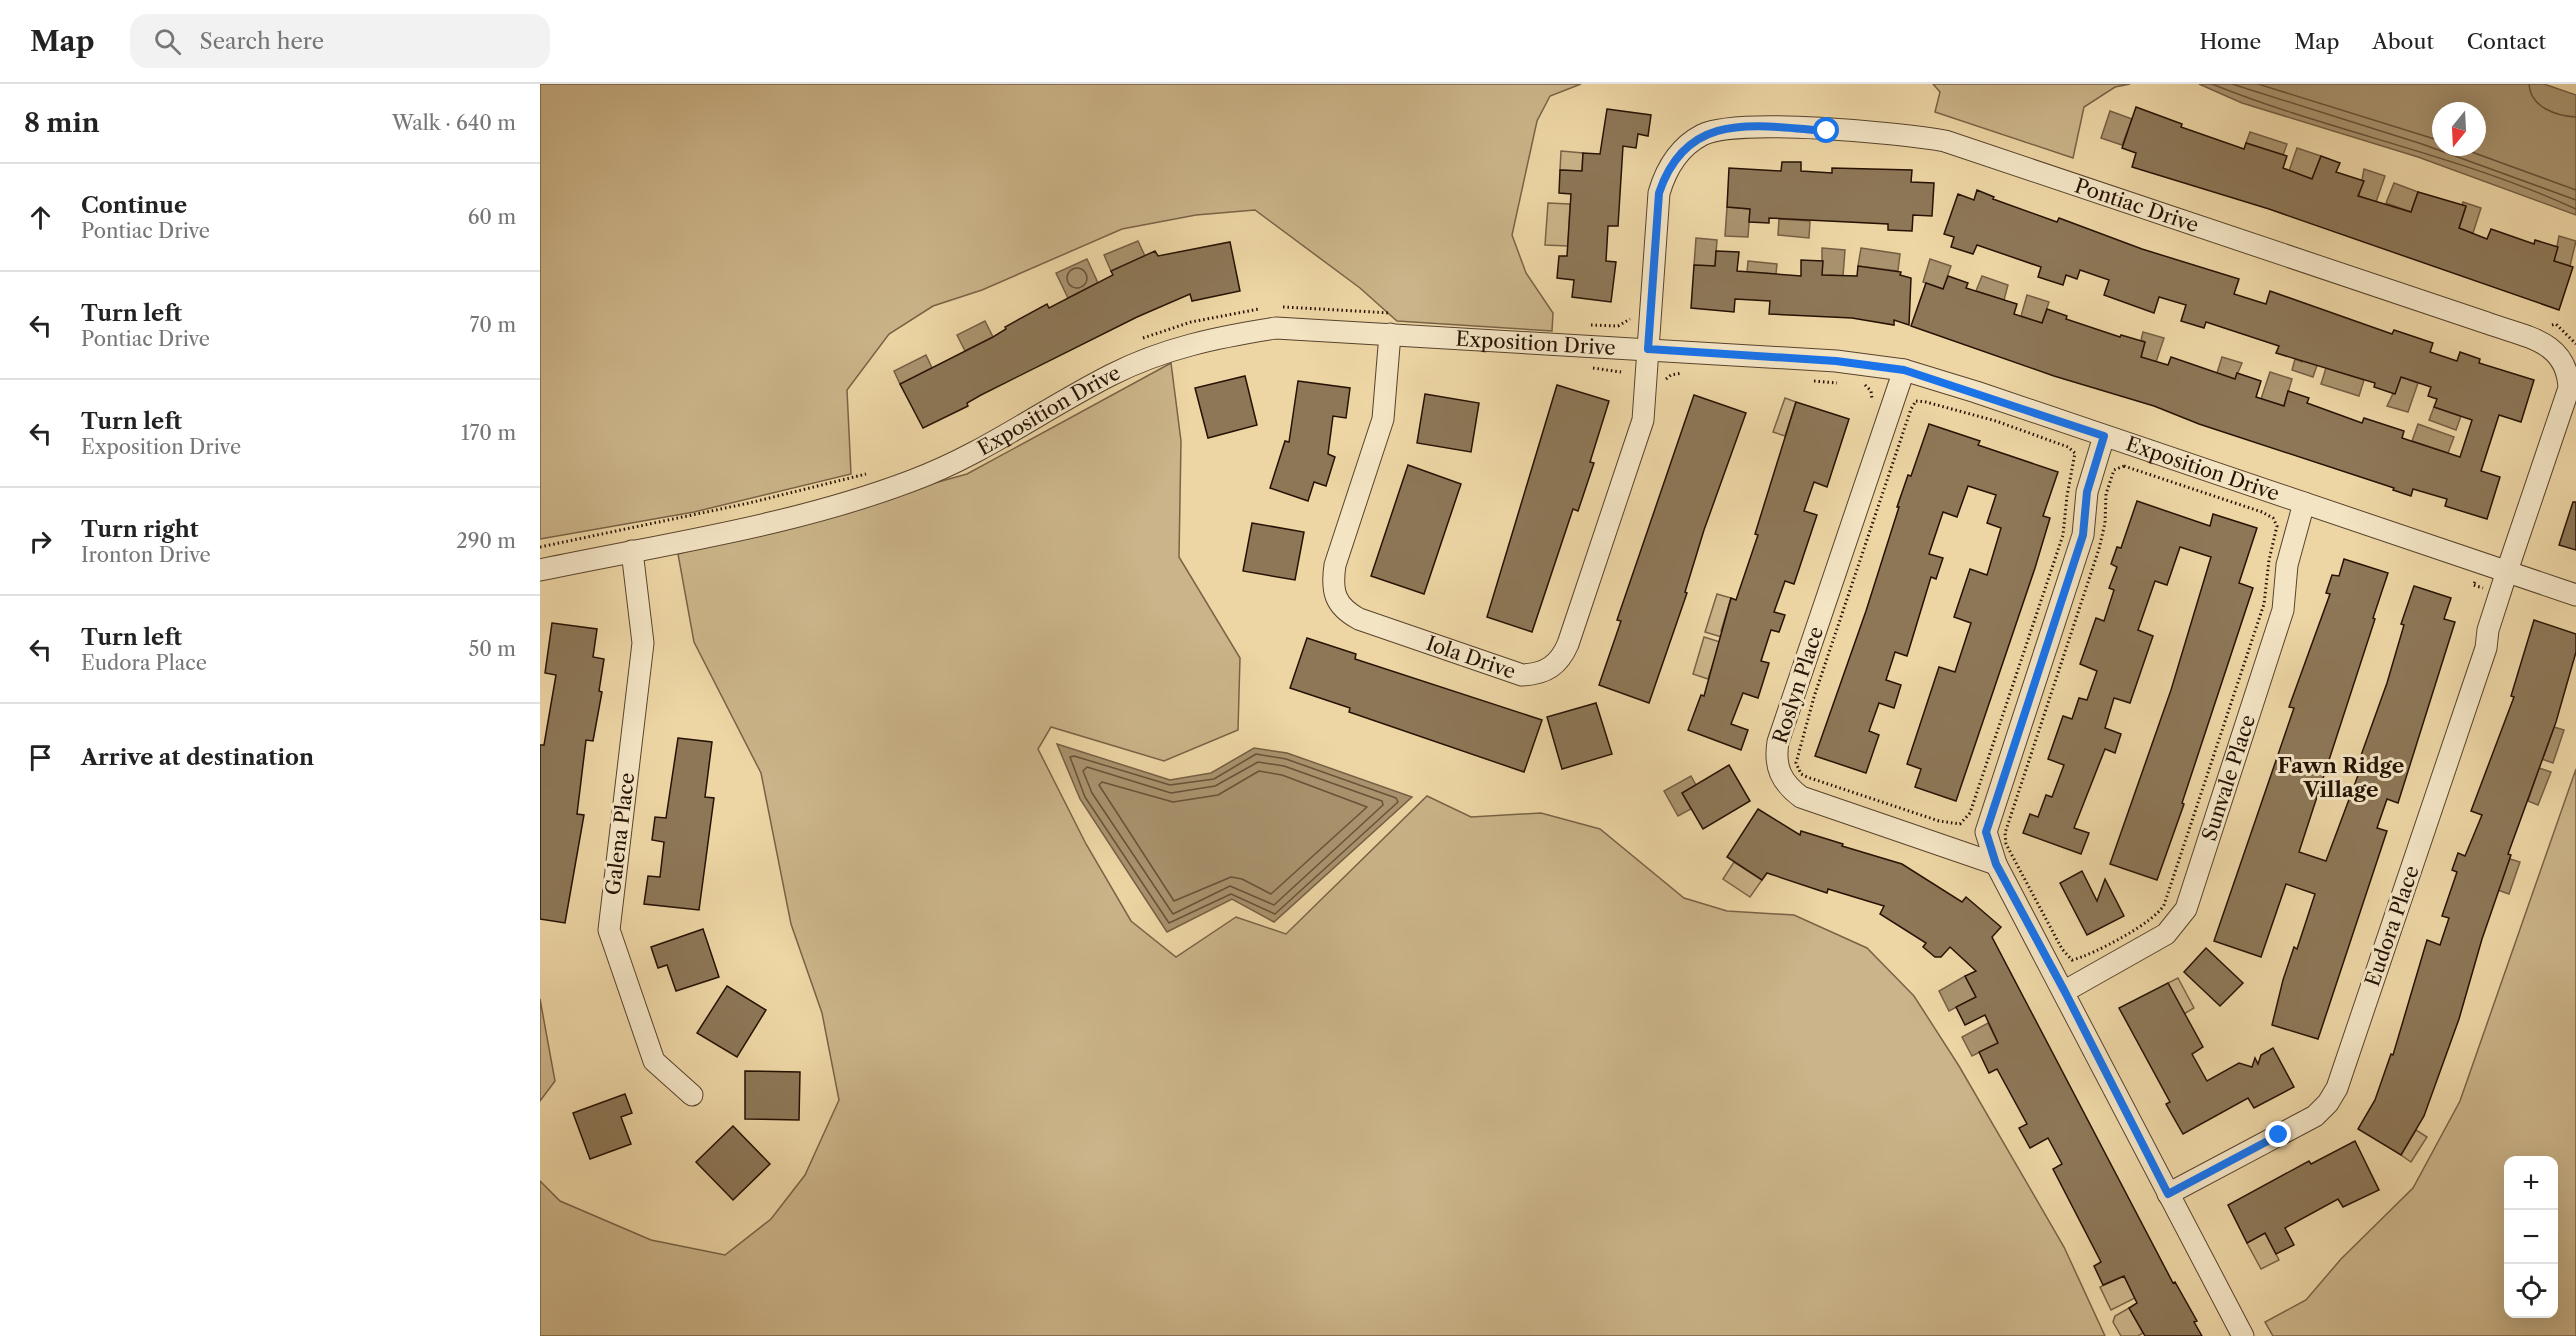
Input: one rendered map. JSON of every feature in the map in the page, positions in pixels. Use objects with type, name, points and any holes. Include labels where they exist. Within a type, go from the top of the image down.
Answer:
[{"type":"street","name":"Pontiac Drive","points":[[1648,349],[1659,193],[1664,175],[1675,159],[1702,135],[1726,128],[1754,126],[1945,141],[2487,323],[2544,343],[2555,351],[2564,362],[2569,388],[2507,571]]},
{"type":"street","name":"Exposition Drive","points":[[540,570],[784,519],[852,501],[912,481],[980,451],[1111,375],[1176,348],[1224,336],[1276,328],[1836,361],[1904,370],[2576,595]]},
{"type":"street","name":"Iola Drive","points":[[1390,334],[1383,419],[1335,565],[1332,584],[1337,599],[1346,612],[1359,619],[1522,675],[1538,674],[1550,669],[1562,658],[1568,644],[1643,420],[1648,349]]},
{"type":"street","name":"Roslyn Place","points":[[1904,370],[1778,742],[1775,757],[1777,769],[1789,788],[1801,797],[1996,864]]},
{"type":"street","points":[[2104,436],[2087,492],[2083,535],[1986,832],[1996,864],[2243,1336]]},
{"type":"street","name":"Sunvale Place","points":[[2065,992],[2166,934],[2186,909],[2283,610],[2287,565],[2304,503]]},
{"type":"street","name":"Galena Place","points":[[632,551],[643,643],[609,930],[654,1061],[692,1095]]},
{"type":"street","name":"Eudora Place","points":[[2168,1194],[2315,1116],[2328,1103],[2337,1088],[2486,648],[2488,630],[2507,571]]},
{"type":"path","points":[[1278,307],[1399,314]]},
{"type":"path","points":[[1135,341],[1191,322],[1266,308]]},
{"type":"path","points":[[1587,325],[1618,326],[1630,320],[1632,313]]},
{"type":"path","points":[[2551,325],[2556,324],[2576,344]]},
{"type":"path","points":[[1590,368],[1613,370],[1625,374]]},
{"type":"path","points":[[1665,382],[1671,375],[1688,373]]},
{"type":"path","points":[[1809,381],[1843,383]]},
{"type":"path","points":[[1861,384],[1871,391],[1869,407]]},
{"type":"path","points":[[1916,401],[1996,421],[2068,447],[2076,453],[2076,458],[2068,487],[2063,535],[1967,819],[1960,824],[1939,820],[1802,774],[1797,768],[1796,758],[1814,697],[1916,401]]},
{"type":"path","points":[[2119,467],[2133,468],[2262,512],[2273,518],[2277,526],[2268,560],[2264,604],[2164,905],[2158,915],[2144,925],[2073,960],[2062,949],[2007,844],[2005,833],[2099,549],[2109,483],[2119,467]]},
{"type":"path","points":[[540,547],[761,501],[874,471]]},
{"type":"path","points":[[2465,582],[2472,584],[2476,591]]},
{"type":"shaded area","points":[[540,84],[1581,84],[1550,96],[1537,121],[1512,235],[1526,273],[1553,313],[1552,331],[1397,321],[1360,288],[1255,210],[1196,215],[1122,229],[982,290],[933,306],[889,334],[847,390],[851,474],[694,512],[540,539]]},
{"type":"shaded area","points":[[1933,84],[2130,84],[2115,87],[2084,107],[2073,158],[1935,112],[1940,92]]},
{"type":"shaded area","points":[[1561,151],[1583,153],[1582,171],[1560,170]]},
{"type":"shaded area","points":[[1548,203],[1570,204],[1568,246],[1545,245]]},
{"type":"shaded area","points":[[1171,363],[1181,441],[1179,557],[1240,658],[1238,730],[1164,761],[1051,727],[1038,749],[1086,844],[1131,921],[1176,957],[1236,917],[1286,934],[1427,796],[1471,817],[1541,813],[1600,829],[1684,898],[1727,911],[1794,915],[1867,948],[1914,996],[1959,1066],[2064,1247],[2105,1336],[540,1336],[540,1181],[560,1201],[651,1240],[725,1255],[771,1219],[805,1175],[839,1100],[822,1013],[791,924],[761,773],[694,642],[678,554],[967,474]]},
{"type":"shaded area","points":[[1785,398],[1796,402],[1785,436],[1773,432]]},
{"type":"shaded area","points":[[1717,594],[1731,598],[1721,631],[1727,633],[1725,638],[1705,632]]},
{"type":"shaded area","points":[[1704,637],[1720,642],[1708,679],[1693,674]]},
{"type":"shaded area","points":[[2576,769],[2576,1336],[2273,1336],[2265,1322],[2306,1300],[2341,1259],[2413,1188],[2460,1101]]},
{"type":"shaded area","points":[[1734,862],[1762,880],[1750,897],[1723,879]]},
{"type":"shaded area","points":[[2178,978],[2194,1008],[2184,1014],[2168,983]]},
{"type":"shaded area","points":[[540,999],[555,1081],[540,1101]]},
{"type":"shaded area","points":[[2416,1130],[2427,1137],[2411,1162],[2401,1155]]},
{"type":"shaded area","points":[[2265,1233],[2279,1260],[2261,1269],[2247,1243]]},
{"type":"shaded area","points":[[2124,1276],[2135,1298],[2111,1310],[2100,1287]]},
{"type":"shaded area","points":[[2129,1308],[2143,1333],[2138,1336],[2121,1336],[2113,1322],[2115,1316]]},
{"type":"water","points":[[2199,84],[2544,84],[2576,95],[2576,215],[2418,157],[2242,103]]},
{"type":"water","points":[[2110,111],[2132,119],[2122,145],[2101,138]]},
{"type":"water","points":[[2250,132],[2287,144],[2283,155],[2246,143]]},
{"type":"water","points":[[2297,148],[2321,156],[2312,179],[2289,171]]},
{"type":"water","points":[[2364,169],[2385,176],[2376,202],[2359,196]]},
{"type":"water","points":[[2394,183],[2418,192],[2411,212],[2386,203]]},
{"type":"water","points":[[2463,202],[2481,208],[2473,233],[2459,228],[2466,207],[2462,205]]},
{"type":"water","points":[[1727,207],[1750,209],[1748,237],[1725,236]]},
{"type":"water","points":[[1779,219],[1810,221],[1809,238],[1778,235]]},
{"type":"water","points":[[2559,236],[2576,241],[2570,266],[2554,261]]},
{"type":"water","points":[[1696,238],[1717,240],[1715,266],[1694,265]]},
{"type":"water","points":[[1138,241],[1145,256],[1111,271],[1104,255]]},
{"type":"water","points":[[1822,248],[1845,250],[1843,276],[1822,275]]},
{"type":"water","points":[[1861,248],[1900,254],[1898,271],[1858,266]]},
{"type":"water","points":[[1087,259],[1098,283],[1068,298],[1056,273]]},
{"type":"water","points":[[1930,259],[1951,266],[1943,289],[1923,282]]},
{"type":"water","points":[[1748,261],[1777,264],[1776,274],[1747,272]]},
{"type":"water","points":[[1982,276],[2008,285],[2004,300],[1976,291]]},
{"type":"water","points":[[2027,295],[2049,302],[2042,323],[2021,316]]},
{"type":"water","points":[[985,321],[993,337],[965,351],[957,335]]},
{"type":"water","points":[[2143,332],[2164,338],[2156,362],[2141,357],[2145,342],[2141,340]]},
{"type":"water","points":[[2307,346],[2322,351],[2313,377],[2292,370],[2295,359],[2302,362]]},
{"type":"water","points":[[926,355],[932,368],[900,384],[894,371]]},
{"type":"water","points":[[2222,357],[2242,363],[2234,382],[2216,376]]},
{"type":"water","points":[[2326,368],[2364,380],[2359,396],[2321,384]]},
{"type":"water","points":[[2270,372],[2292,379],[2284,406],[2261,399]]},
{"type":"water","points":[[2401,377],[2418,383],[2408,412],[2387,406]]},
{"type":"water","points":[[2434,407],[2461,416],[2456,430],[2429,420]]},
{"type":"water","points":[[2418,424],[2454,437],[2448,453],[2412,441]]},
{"type":"water","points":[[2554,727],[2564,730],[2553,763],[2539,758],[2544,756]]},
{"type":"water","points":[[1057,744],[1170,780],[1211,773],[1254,748],[1287,753],[1412,797],[1274,922],[1232,899],[1167,932],[1080,799]]},
{"type":"water","points":[[2539,768],[2551,772],[2538,805],[2528,801]]},
{"type":"water","points":[[1691,776],[1696,785],[1682,793],[1691,809],[1678,816],[1664,791]]},
{"type":"water","points":[[2510,859],[2520,862],[2509,894],[2495,889]]},
{"type":"water","points":[[1965,976],[1976,997],[1949,1011],[1939,991]]},
{"type":"water","points":[[1988,1023],[1998,1043],[1972,1056],[1962,1037]]},
{"type":"building","points":[[2136,107],[2182,124],[2181,127],[2244,149],[2246,143],[2287,156],[2283,168],[2312,179],[2321,156],[2340,163],[2336,172],[2364,181],[2358,196],[2411,212],[2418,192],[2466,206],[2459,228],[2487,239],[2491,229],[2534,244],[2535,240],[2558,247],[2554,261],[2573,267],[2559,310],[2269,209],[2132,167],[2136,153],[2122,148]]},
{"type":"building","points":[[1607,109],[1651,115],[1648,136],[1638,134],[1636,148],[1623,146],[1618,226],[1608,226],[1606,261],[1616,262],[1611,302],[1572,297],[1574,280],[1557,278],[1559,256],[1567,256],[1571,194],[1559,193],[1560,170],[1582,171],[1583,153],[1600,154]]},
{"type":"building","points":[[1782,162],[1801,162],[1801,171],[1832,173],[1832,168],[1912,170],[1911,182],[1934,183],[1932,216],[1913,215],[1912,231],[1888,230],[1888,224],[1769,218],[1769,223],[1749,222],[1750,209],[1727,207],[1729,168],[1781,171]]},
{"type":"building","points":[[1977,190],[1994,197],[1993,199],[2057,222],[2059,218],[2142,249],[2239,279],[2234,294],[2266,304],[2270,291],[2392,334],[2394,330],[2433,343],[2430,352],[2457,361],[2460,352],[2480,359],[2479,363],[2534,380],[2521,422],[2499,415],[2481,471],[2500,477],[2487,519],[2445,506],[2447,499],[2413,489],[2411,496],[2393,490],[2394,488],[2199,424],[2154,406],[2054,376],[1911,326],[1926,283],[1943,289],[1948,276],[1968,283],[1966,288],[2017,304],[2014,314],[2042,323],[2047,309],[2067,316],[2066,319],[2120,337],[2121,335],[2145,342],[2141,357],[2168,365],[2171,357],[2235,379],[2237,373],[2261,381],[2256,397],[2284,406],[2288,391],[2309,398],[2307,403],[2362,423],[2364,418],[2404,431],[2402,438],[2460,457],[2472,420],[2434,407],[2437,399],[2428,396],[2431,387],[2401,377],[2395,394],[2374,387],[2375,383],[2276,353],[2279,346],[2206,322],[2204,328],[2181,321],[2186,305],[2159,297],[2154,313],[2104,295],[2109,280],[2080,270],[2077,279],[2066,275],[2063,285],[2038,277],[2041,267],[1977,245],[1973,254],[1951,247],[1954,237],[1944,234],[1958,194],[1974,200]]},
{"type":"building","points":[[1230,242],[1240,291],[1192,301],[1190,294],[1137,317],[981,395],[967,403],[968,406],[923,428],[900,384],[993,337],[1006,329],[1005,327],[1047,304],[1049,308],[1113,275],[1111,271],[1155,251],[1158,256]]},
{"type":"building","points":[[1716,251],[1739,252],[1737,271],[1801,276],[1801,260],[1823,261],[1822,275],[1857,276],[1858,266],[1901,272],[1900,275],[1911,278],[1909,325],[1894,320],[1894,325],[1852,318],[1769,314],[1770,301],[1735,299],[1734,312],[1691,308],[1694,265],[1715,266]]},
{"type":"building","points":[[1245,376],[1257,425],[1208,438],[1195,388]]},
{"type":"building","points":[[1298,381],[1350,388],[1346,418],[1333,416],[1328,454],[1335,457],[1326,486],[1314,482],[1308,501],[1270,488],[1285,441],[1289,442]]},
{"type":"building","points":[[1557,385],[1609,401],[1590,462],[1594,463],[1578,511],[1573,509],[1532,632],[1487,617]]},
{"type":"building","points":[[1425,394],[1479,403],[1471,452],[1417,443]]},
{"type":"building","points":[[1694,395],[1746,413],[1704,530],[1685,592],[1687,593],[1649,703],[1599,685],[1621,621],[1617,620]]},
{"type":"building","points":[[1796,402],[1849,419],[1827,487],[1814,482],[1804,511],[1817,515],[1794,584],[1785,581],[1774,612],[1785,615],[1779,632],[1771,630],[1761,661],[1769,663],[1758,698],[1743,693],[1731,724],[1748,730],[1741,750],[1688,730],[1701,695],[1704,696],[1731,598],[1736,600],[1758,535],[1755,534]]},
{"type":"building","points":[[1929,424],[1980,441],[1978,445],[2058,472],[2043,516],[2050,518],[2035,568],[1956,801],[1915,787],[1921,769],[1907,764],[1939,667],[1955,672],[1971,623],[1954,617],[1970,569],[1987,575],[2001,528],[1987,523],[1996,495],[1968,486],[1957,517],[1943,512],[1929,554],[1943,558],[1936,579],[1931,577],[1907,656],[1895,652],[1886,680],[1901,685],[1894,708],[1879,703],[1869,731],[1879,735],[1866,773],[1815,756],[1866,611],[1899,507],[1897,507],[1908,475],[1911,476]]},
{"type":"building","points":[[1408,465],[1461,484],[1424,594],[1371,576]]},
{"type":"building","points":[[2137,501],[2210,526],[2213,514],[2257,528],[2239,583],[2253,588],[2182,803],[2184,804],[2157,880],[2110,864],[2171,690],[2211,557],[2180,547],[2167,585],[2155,581],[2138,630],[2153,636],[2130,703],[2114,698],[2105,728],[2121,734],[2115,753],[2105,749],[2074,828],[2089,833],[2081,854],[2023,833],[2030,814],[2038,817],[2046,795],[2052,797],[2064,765],[2048,759],[2063,716],[2072,719],[2079,698],[2087,700],[2097,671],[2080,664],[2096,618],[2104,621],[2114,590],[2109,588],[2117,567],[2111,564],[2117,547],[2121,548]]},
{"type":"building","points":[[2573,502],[2576,502],[2576,550],[2559,545]]},
{"type":"building","points":[[1252,523],[1304,532],[1295,580],[1243,571]]},
{"type":"building","points":[[2344,559],[2388,573],[2299,852],[2326,861],[2363,762],[2359,761],[2387,683],[2404,625],[2401,624],[2414,586],[2451,598],[2444,619],[2455,622],[2398,803],[2387,799],[2377,828],[2387,831],[2318,1039],[2272,1025],[2283,980],[2294,947],[2297,949],[2315,894],[2286,884],[2261,957],[2214,941],[2294,708],[2289,707],[2330,594],[2326,593],[2332,575],[2339,576]]},
{"type":"building","points":[[2534,620],[2576,634],[2576,652],[2556,722],[2508,854],[2511,855],[2482,939],[2459,1019],[2424,1116],[2401,1155],[2358,1129],[2375,1100],[2391,1054],[2393,1055],[2427,940],[2440,945],[2449,918],[2442,916],[2457,872],[2452,870],[2458,853],[2465,856],[2482,815],[2471,811],[2514,697],[2511,696]]},
{"type":"building","points":[[552,623],[597,629],[593,657],[604,659],[599,691],[602,692],[593,741],[586,740],[577,814],[584,815],[565,923],[540,919],[540,745],[544,745],[556,675],[545,673]]},
{"type":"building","points":[[1307,638],[1356,654],[1355,659],[1542,720],[1524,772],[1349,712],[1350,708],[1290,688]]},
{"type":"building","points":[[1596,703],[1612,754],[1562,769],[1547,717]]},
{"type":"building","points":[[678,738],[712,742],[705,797],[714,798],[699,910],[644,904],[648,876],[660,877],[664,842],[652,840],[655,817],[666,818]]},
{"type":"building","points":[[1729,765],[1750,801],[1703,829],[1682,793]]},
{"type":"building","points":[[1758,809],[1800,835],[1801,831],[1902,864],[1962,902],[1966,897],[2001,927],[1992,937],[2173,1283],[2175,1282],[2197,1321],[2194,1322],[2202,1336],[2145,1336],[2129,1308],[2137,1303],[2124,1276],[2103,1285],[2094,1266],[2101,1262],[2053,1169],[2062,1164],[2048,1138],[2030,1148],[2019,1128],[2027,1124],[1997,1069],[1989,1073],[1979,1052],[1998,1043],[1985,1015],[1965,1025],[1956,1007],[1976,997],[1965,976],[1976,971],[1950,947],[1941,957],[1935,957],[1923,947],[1926,943],[1880,914],[1884,906],[1828,889],[1827,893],[1767,873],[1762,880],[1727,857]]},
{"type":"building","points":[[2082,871],[2097,901],[2105,879],[2124,916],[2087,935],[2060,883]]},
{"type":"building","points":[[703,929],[719,977],[676,991],[667,965],[658,968],[651,947]]},
{"type":"building","points":[[2206,948],[2243,983],[2220,1006],[2184,972]]},
{"type":"building","points":[[2168,983],[2203,1047],[2192,1054],[2207,1081],[2239,1063],[2252,1067],[2255,1058],[2258,1064],[2261,1055],[2273,1048],[2294,1087],[2254,1108],[2248,1098],[2183,1134],[2166,1104],[2170,1102],[2119,1008]]},
{"type":"building","points":[[727,986],[766,1010],[737,1057],[697,1033]]},
{"type":"building","points":[[745,1071],[800,1072],[799,1120],[745,1119]]},
{"type":"building","points":[[625,1094],[632,1113],[621,1117],[631,1144],[590,1159],[573,1113]]},
{"type":"building","points":[[733,1126],[770,1164],[733,1200],[696,1162]]},
{"type":"building","points":[[2355,1141],[2379,1190],[2343,1207],[2338,1199],[2285,1228],[2294,1245],[2276,1254],[2265,1233],[2247,1243],[2228,1205],[2309,1161],[2311,1164]]},
{"type":"district","name":"Fawn Ridge Village","points":[[2341,778]]},
{"type":"route","points":[[1827,131],[1754,126],[1726,128],[1702,135],[1675,159],[1664,175],[1659,193],[1648,349],[1836,361],[1904,370],[1962,387],[2104,436],[2087,492],[2083,535],[1986,832],[1996,864],[2065,992],[2168,1194],[2279,1135]]}]
